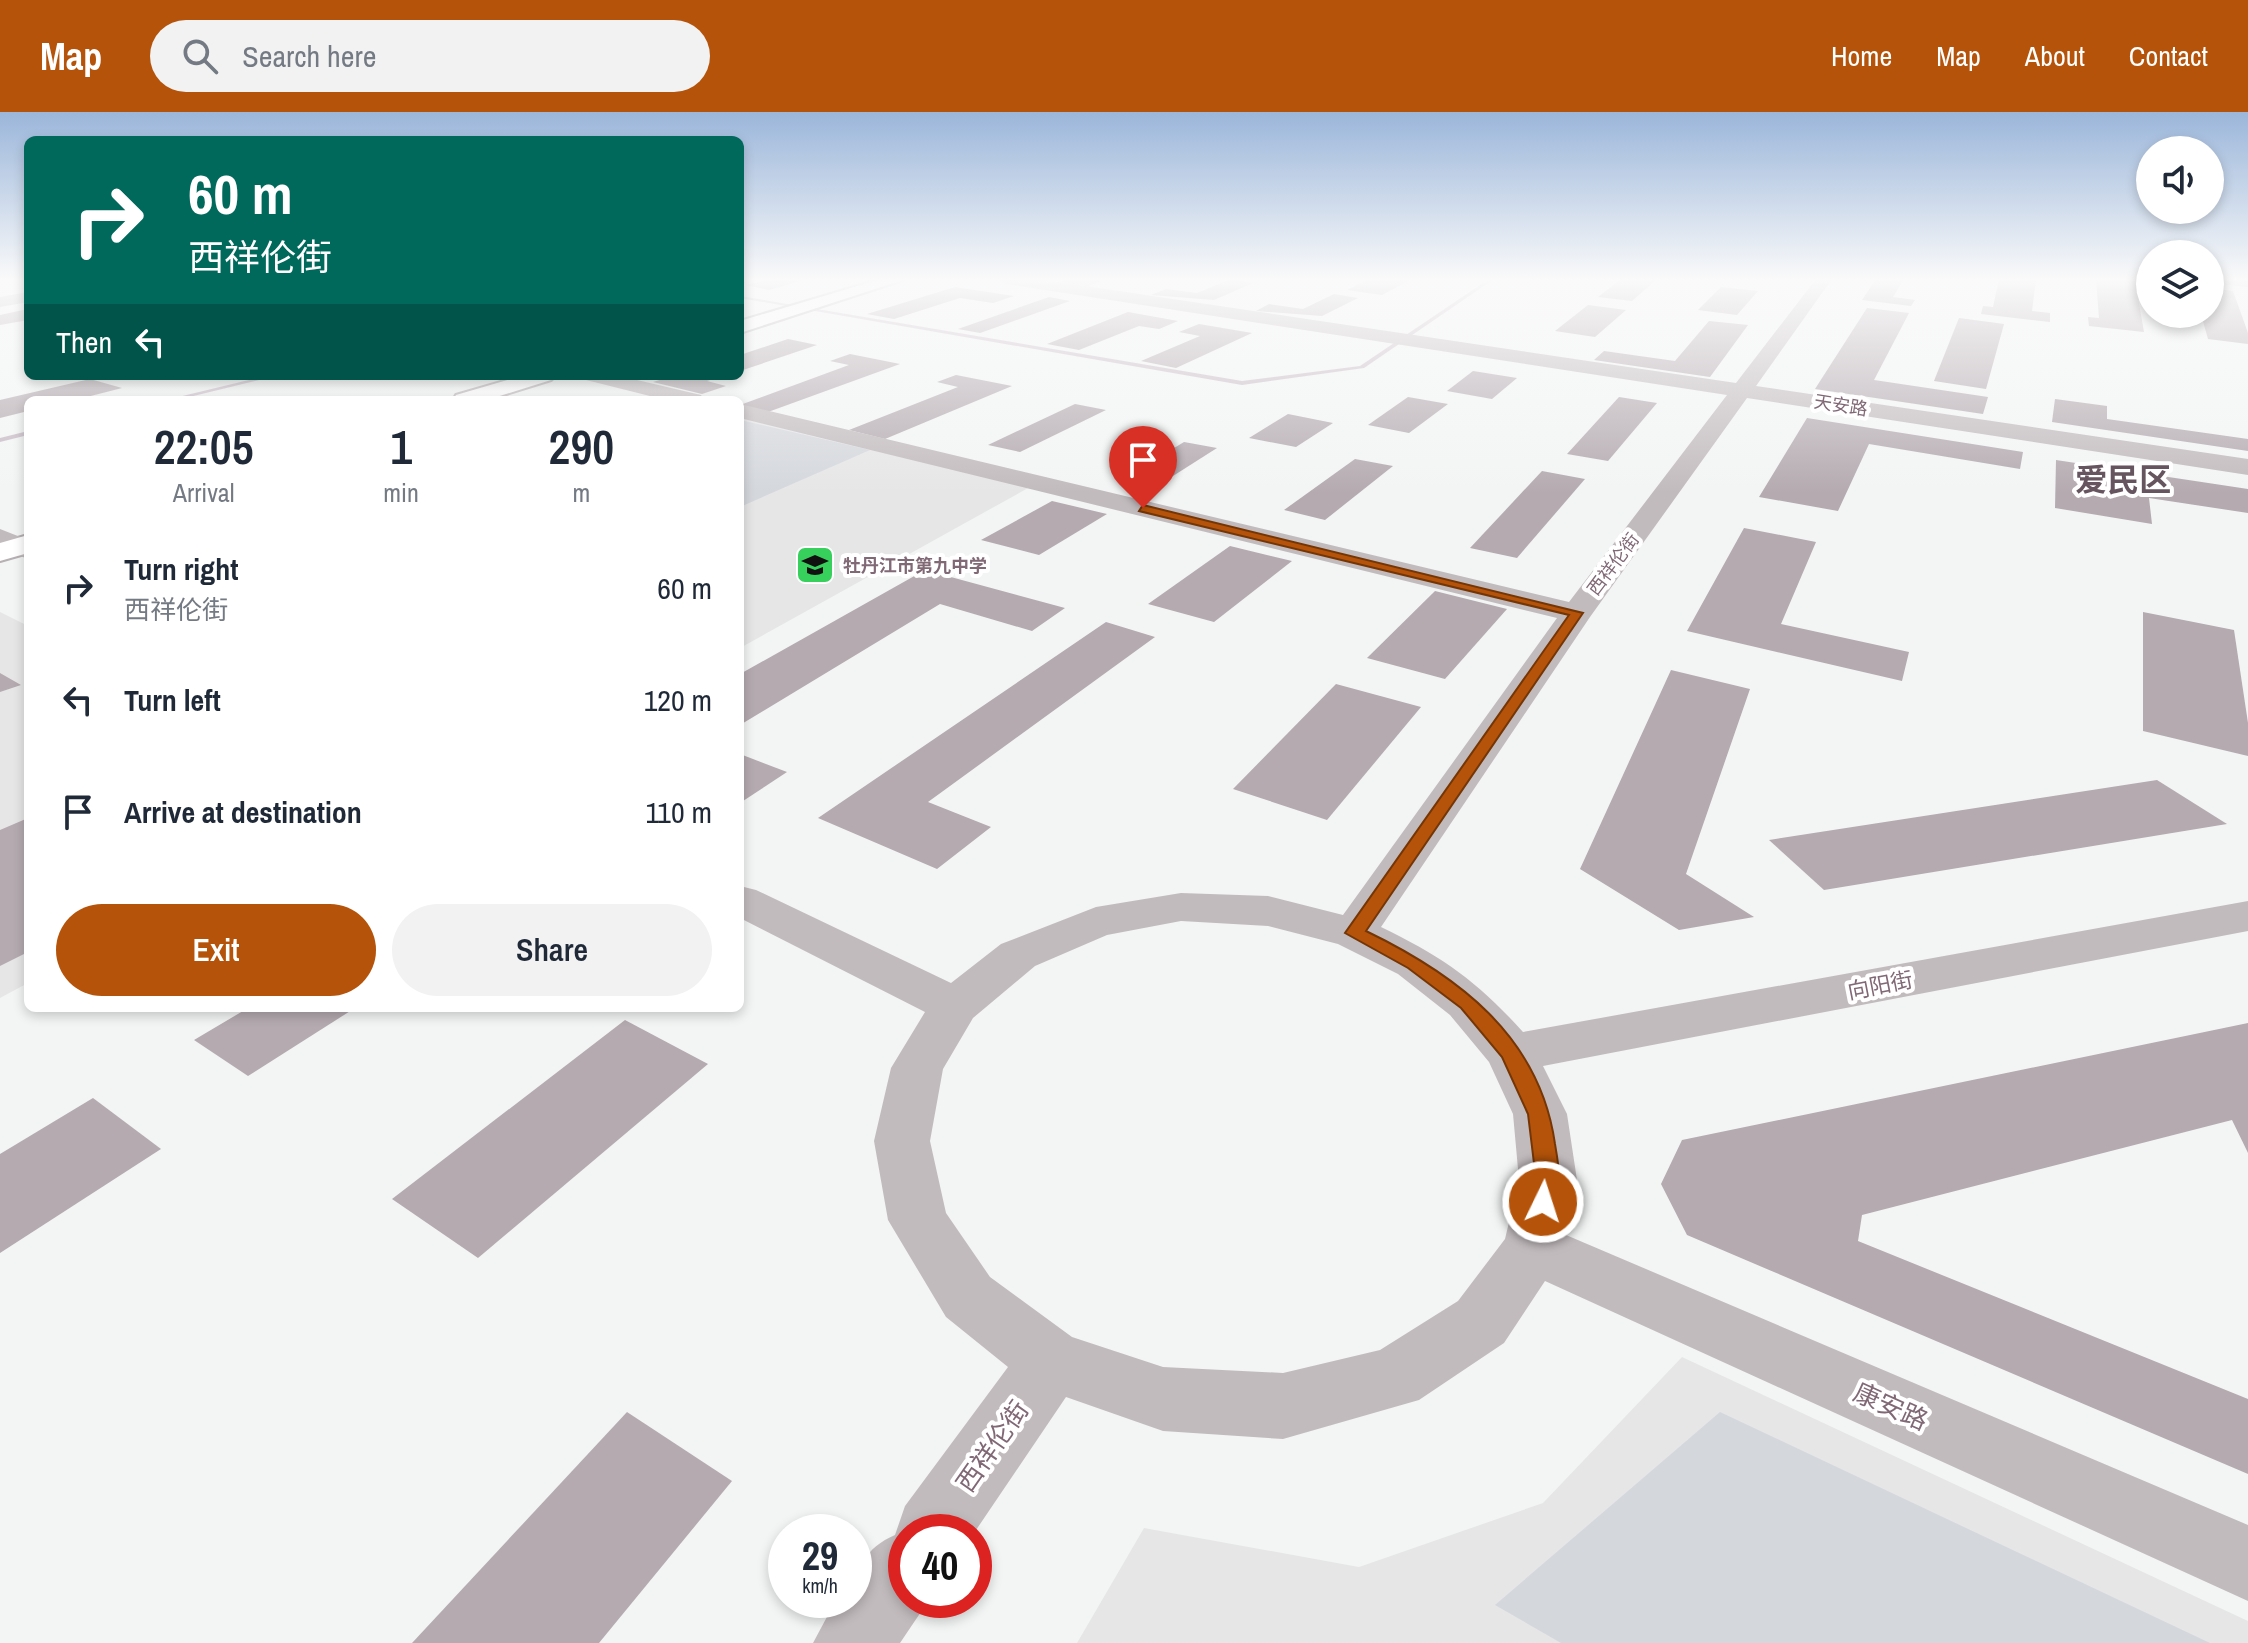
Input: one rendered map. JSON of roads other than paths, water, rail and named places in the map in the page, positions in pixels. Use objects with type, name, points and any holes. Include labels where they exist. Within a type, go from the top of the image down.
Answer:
[{"type":"main road","points":[[477,396],[531,380]]},
{"type":"main road","points":[[513,396],[566,380]]},
{"type":"street","name":"天安路","points":[[1482,350],[2248,467]]},
{"type":"street","name":"西祥伦街","points":[[1354,933],[1577,613],[1773,350]]},
{"type":"street","points":[[610,380],[676,396]]},
{"type":"street","points":[[744,412],[1577,613]]},
{"type":"street","points":[[744,902],[955,1006]]},
{"type":"street","points":[[1181,907],[1268,911],[1354,933],[1415,963],[1468,1003],[1511,1053],[1540,1114],[1548,1180],[1533,1248],[1481,1322],[1395,1378],[1283,1406],[1163,1399],[1052,1361],[968,1297],[918,1220],[902,1141],[917,1068],[955,1006],[1018,955],[1096,922],[1181,907]]},
{"type":"street","name":"向阳街","points":[[1511,1053],[2248,916]]},
{"type":"street","name":"康安路","points":[[1533,1248],[2248,1563]]},
{"type":"street","name":"西祥伦街","points":[[944,1514],[1052,1361]]},
{"type":"street","points":[[853,1643],[888,1593]]},
{"type":"waterway","points":[[1052,350],[1242,383],[1362,367],[1386,350]]},
{"type":"waterway","points":[[186,396],[255,380]]},
{"type":"waterway","points":[[0,440],[24,434]]},
{"type":"place","name":"牡丹江市第九中学","points":[[815,565]]},
{"type":"district","name":"爱民区","points":[[2123,479]]}]
